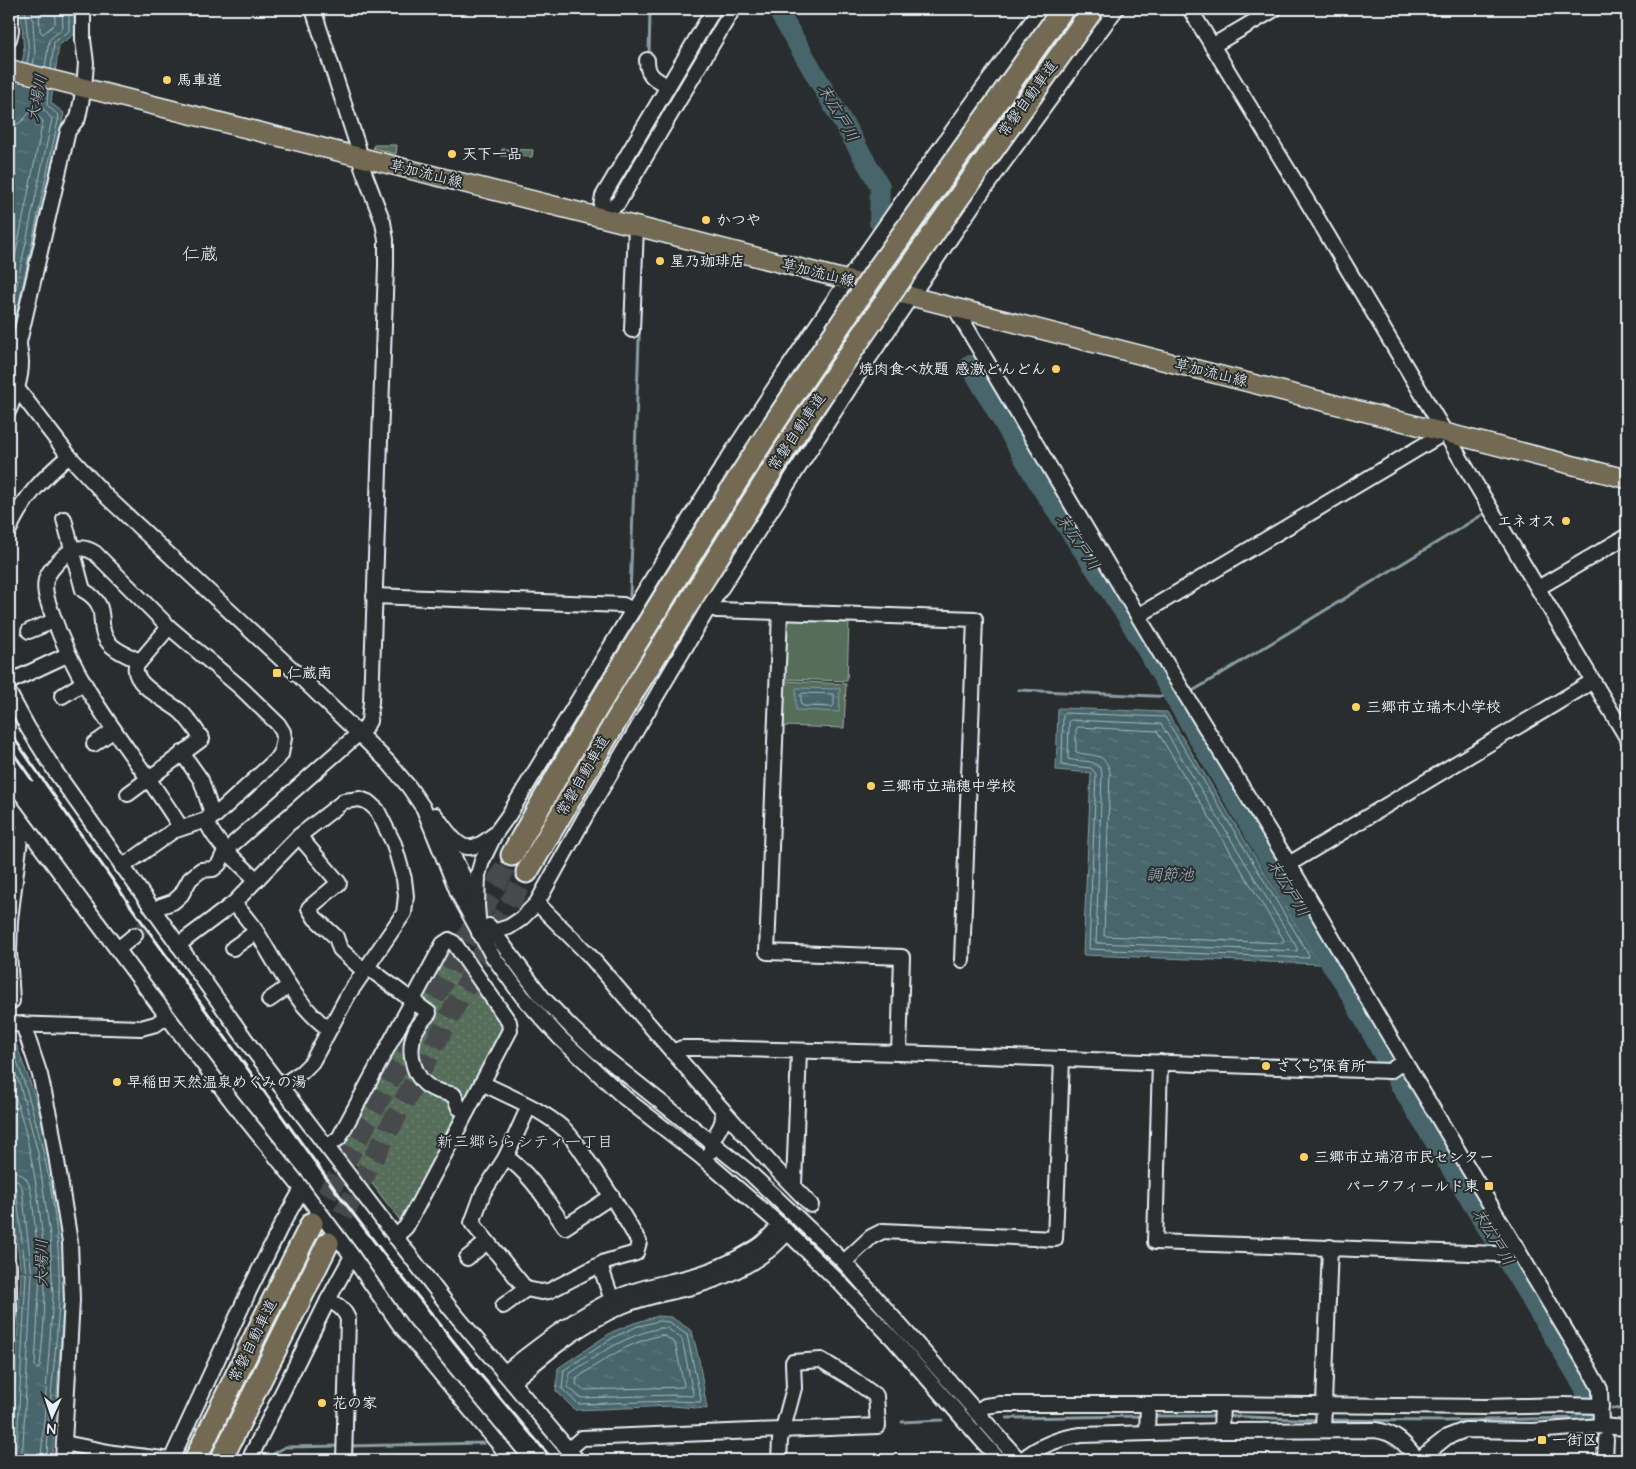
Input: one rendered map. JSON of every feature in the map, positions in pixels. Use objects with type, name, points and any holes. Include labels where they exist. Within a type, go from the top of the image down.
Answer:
[{"type":"highway","name":"常磐自動車道","points":[[512,855],[615,676],[773,425],[877,270],[1063,9]]},
{"type":"highway","name":"常磐自動車道","points":[[528,872],[636,686],[793,437],[903,276],[1093,9]]},
{"type":"highway","name":"常磐自動車道","points":[[196,1460],[312,1223]]},
{"type":"highway","name":"常磐自動車道","points":[[221,1460],[328,1243]]},
{"type":"main road","name":"草加流山線","points":[[9,69],[636,226],[1627,479]]},
{"type":"street","points":[[9,39],[11,9]]},
{"type":"street","points":[[9,410],[13,382],[21,362],[19,342],[68,131],[78,118],[84,88],[86,64],[83,40],[83,9]]},
{"type":"street","points":[[161,906],[173,902],[181,895],[190,879],[201,870],[212,869],[219,864],[230,846],[360,733],[369,721],[386,240],[383,222],[362,167],[358,147],[313,9]]},
{"type":"street","points":[[600,217],[603,196],[714,9]]},
{"type":"street","points":[[600,217],[618,203],[733,9]]},
{"type":"street","points":[[477,905],[478,875],[482,860],[495,834],[508,816],[722,468],[847,281],[978,94],[1041,9]]},
{"type":"street","points":[[486,933],[509,927],[522,919],[537,904],[586,815],[709,607],[859,373],[979,196],[1116,9]]},
{"type":"street","points":[[1190,9],[1627,738]]},
{"type":"street","points":[[1212,46],[1275,9]]},
{"type":"street","points":[[647,60],[650,76],[667,86]]},
{"type":"street","points":[[632,330],[636,226]]},
{"type":"street","points":[[872,246],[922,281]]},
{"type":"street","points":[[955,308],[1138,616],[1289,864],[1397,1066],[1508,1249],[1590,1369],[1600,1390],[1605,1460]]},
{"type":"street","points":[[808,339],[859,373]]},
{"type":"street","points":[[13,382],[69,456],[115,504],[360,733],[388,762],[424,809],[456,888],[486,933],[542,997],[598,1052],[712,1142],[770,1191],[844,1262],[976,1412],[1021,1460],[1062,1437],[1147,1428],[1323,1427],[1375,1430],[1387,1432],[1398,1438],[1418,1460],[1447,1437],[1465,1430],[1604,1432],[1627,1428]]},
{"type":"street","points":[[1138,616],[1445,433]]},
{"type":"street","points":[[9,530],[27,497],[50,472],[69,456]]},
{"type":"street","points":[[64,519],[83,590],[93,596],[102,610],[102,628],[107,640],[117,650],[140,661]]},
{"type":"street","points":[[1538,588],[1627,536]]},
{"type":"street","points":[[122,868],[163,837],[180,828],[209,819],[245,789],[281,754],[284,745],[283,732],[278,724],[240,688],[168,627],[95,553],[89,549],[74,548],[56,564],[46,579],[45,593],[54,621],[67,655],[83,683],[164,801],[180,828]]},
{"type":"street","points":[[374,596],[623,605],[633,610]]},
{"type":"street","points":[[709,607],[717,610],[975,619],[962,960]]},
{"type":"street","points":[[780,612],[767,952],[902,957],[899,1053]]},
{"type":"street","points":[[29,631],[54,621]]},
{"type":"street","points":[[128,794],[202,739],[187,718],[179,710],[160,699],[137,675],[135,670],[140,661],[168,627]]},
{"type":"street","points":[[9,682],[67,655]]},
{"type":"street","points":[[1289,864],[1593,681]]},
{"type":"street","points":[[62,696],[83,683]]},
{"type":"street","points":[[9,693],[38,746],[122,868],[281,1086],[450,1308],[572,1455],[582,1438],[782,1431],[878,1426],[876,1396],[821,1360],[793,1362],[794,1388],[782,1431],[780,1440],[779,1460]]},
{"type":"street","points":[[94,744],[114,730]]},
{"type":"street","points":[[182,753],[201,780],[211,810],[208,825],[212,833],[230,846],[257,880]]},
{"type":"street","points":[[388,762],[404,771],[423,793],[477,905],[492,955],[522,996],[575,1053],[625,1098],[700,1156],[784,1229],[839,1282],[894,1340],[999,1460]]},
{"type":"street","points":[[178,945],[234,903],[299,836],[344,801],[360,800],[368,802],[378,813],[397,853],[406,888],[406,904],[400,919],[365,969],[329,1029],[312,1062],[302,1072],[281,1086]]},
{"type":"street","points":[[9,804],[166,1016],[302,1189],[400,1325],[512,1460]]},
{"type":"street","points":[[435,815],[457,844],[473,848],[482,845],[495,834]]},
{"type":"street","points":[[25,826],[20,839],[10,920],[10,997],[16,1024],[40,1075],[51,1124],[70,1242],[72,1300],[62,1460]]},
{"type":"street","points":[[299,836],[339,883],[309,908],[315,918],[336,937],[340,949],[365,969],[429,1013],[418,1027],[412,1042],[413,1061],[419,1077],[431,1088],[454,1095],[458,1108],[467,1111]]},
{"type":"street","points":[[234,903],[256,932],[289,986],[320,1023],[329,1029]]},
{"type":"street","points":[[537,904],[589,955],[722,1109],[773,1166],[812,1205]]},
{"type":"street","points":[[233,948],[256,932]]},
{"type":"street","points":[[118,949],[135,935]]},
{"type":"street","points":[[327,1147],[339,1138],[443,944],[449,940],[454,942],[509,1022],[510,1030],[406,1227],[395,1237]]},
{"type":"street","points":[[269,1000],[289,986]]},
{"type":"street","points":[[16,1024],[141,1028],[156,1024],[166,1016]]},
{"type":"street","points":[[674,1052],[682,1048],[1160,1062],[1397,1066]]},
{"type":"street","points":[[794,1186],[799,1051]]},
{"type":"street","points":[[844,1262],[870,1237],[883,1231],[1055,1239],[1062,1059]]},
{"type":"street","points":[[1160,1062],[1155,1242],[1330,1247],[1508,1249]]},
{"type":"street","points":[[482,1083],[529,1106],[551,1119],[573,1139],[612,1196],[639,1242],[636,1253],[600,1264],[549,1291],[541,1292],[526,1289],[472,1223],[483,1192],[506,1156],[529,1106]]},
{"type":"street","points":[[722,1109],[724,1118],[710,1149],[712,1154],[742,1183],[756,1205]]},
{"type":"street","points":[[506,1156],[532,1180],[565,1227],[612,1196]]},
{"type":"street","points":[[64,1443],[114,1453],[171,1460],[249,1291],[302,1189]]},
{"type":"street","points":[[508,1378],[560,1330],[590,1311],[612,1300],[653,1285],[682,1279],[728,1262],[784,1229]]},
{"type":"street","points":[[508,1378],[593,1320],[623,1306],[690,1287],[731,1272],[768,1251],[784,1229]]},
{"type":"street","points":[[467,1258],[487,1242]]},
{"type":"street","points":[[1323,1427],[1330,1247]]},
{"type":"street","points":[[248,1460],[352,1256]]},
{"type":"street","points":[[600,1264],[612,1300]]},
{"type":"street","points":[[9,1266],[9,1314]]},
{"type":"street","points":[[503,1306],[526,1289]]},
{"type":"street","points":[[328,1300],[339,1305],[345,1311],[348,1319],[344,1458]]},
{"type":"street","points":[[976,1412],[984,1406],[1000,1404],[1601,1406]]},
{"type":"street","points":[[1221,1427],[1222,1404]]},
{"type":"street","points":[[1147,1428],[1148,1405]]},
{"type":"green space","points":[[374,145],[397,145],[396,154],[373,148]]},
{"type":"green space","points":[[502,149],[533,150],[532,157],[501,156]]},
{"type":"green space","points":[[786,620],[849,622],[847,681],[784,679]]},
{"type":"green space","points":[[785,681],[846,684],[844,728],[783,726]]},
{"type":"green space","points":[[447,948],[452,948],[504,1023],[504,1029],[404,1220],[400,1220],[342,1145]]},
{"type":"water","name":"大場川","points":[[21,9],[73,9],[75,34],[59,45],[51,103],[64,113],[9,377],[9,116],[24,54]]},
{"type":"water","points":[[796,688],[840,689],[839,712],[796,710]]},
{"type":"water","name":"調節池","points":[[1058,708],[1167,712],[1320,964],[1083,955],[1091,773],[1056,770]]},
{"type":"water","name":"大場川","points":[[9,1025],[30,1082],[49,1151],[62,1234],[64,1296],[52,1460],[10,1460],[21,1275],[9,1176]]},
{"type":"water","points":[[658,1316],[671,1317],[692,1331],[707,1409],[673,1406],[575,1410],[556,1391],[558,1368],[612,1332]]},
{"type":"water","points":[[1276,1457],[1381,1459],[1382,1460],[1279,1460]]},
{"type":"pier","points":[[19,61],[59,71],[55,92],[15,82]]},
{"type":"waterway","points":[[649,56],[650,9]]},
{"type":"waterway","name":"末広戸川","points":[[777,9],[880,186],[879,222]]},
{"type":"waterway","points":[[630,596],[641,282]]},
{"type":"waterway","name":"末広戸川","points":[[970,365],[1042,489],[1126,615],[1331,964],[1343,981],[1399,1083],[1586,1390],[1582,1418]]},
{"type":"waterway","points":[[1191,692],[1482,515]]},
{"type":"waterway","points":[[1019,690],[1175,697]]},
{"type":"waterway","points":[[1612,1408],[1619,1409]]},
{"type":"waterway","points":[[1007,1418],[1144,1416]]},
{"type":"waterway","points":[[1151,1416],[1217,1416]]},
{"type":"waterway","points":[[1226,1416],[1319,1420]]},
{"type":"waterway","points":[[1328,1420],[1442,1421],[1582,1418]]},
{"type":"waterway","points":[[902,1422],[942,1420]]},
{"type":"waterway","points":[[348,1446],[484,1443]]},
{"type":"waterway","points":[[264,1460],[285,1447],[342,1446]]},
{"type":"tunnel","points":[[312,1223],[512,855]]},
{"type":"tunnel","points":[[328,1243],[527,872]]},
{"type":"tunnel","points":[[135,935],[166,906]]},
{"type":"railway","points":[[9,731],[132,908],[333,1187],[479,1373],[553,1460]]},
{"type":"railway","points":[[9,747],[32,780]]},
{"type":"place","name":"馬車道","points":[[167,80]]},
{"type":"place","name":"天下一品","points":[[452,154]]},
{"type":"place","name":"かつや","points":[[706,220]]},
{"type":"place","name":"星乃珈琲店","points":[[660,261]]},
{"type":"place","name":"焼肉食べ放題 感激どんどん","points":[[1056,369]]},
{"type":"place","name":"エネオス","points":[[1566,521]]},
{"type":"place","name":"仁蔵南","points":[[277,673]]},
{"type":"place","name":"三郷市立瑞木小学校","points":[[1356,707]]},
{"type":"place","name":"三郷市立瑞穂中学校","points":[[871,786]]},
{"type":"place","name":"さくら保育所","points":[[1266,1066]]},
{"type":"place","name":"早稲田天然温泉めぐみの湯","points":[[117,1082]]},
{"type":"place","name":"三郷市立瑞沼市民センター","points":[[1304,1157]]},
{"type":"place","name":"パークフィールド東","points":[[1489,1186]]},
{"type":"place","name":"花の家","points":[[322,1403]]},
{"type":"place","name":"一街区","points":[[1542,1440]]},
{"type":"district","name":"仁蔵","points":[[200,254]]},
{"type":"district","name":"新三郷ららシティ一丁目","points":[[525,1142]]}]
